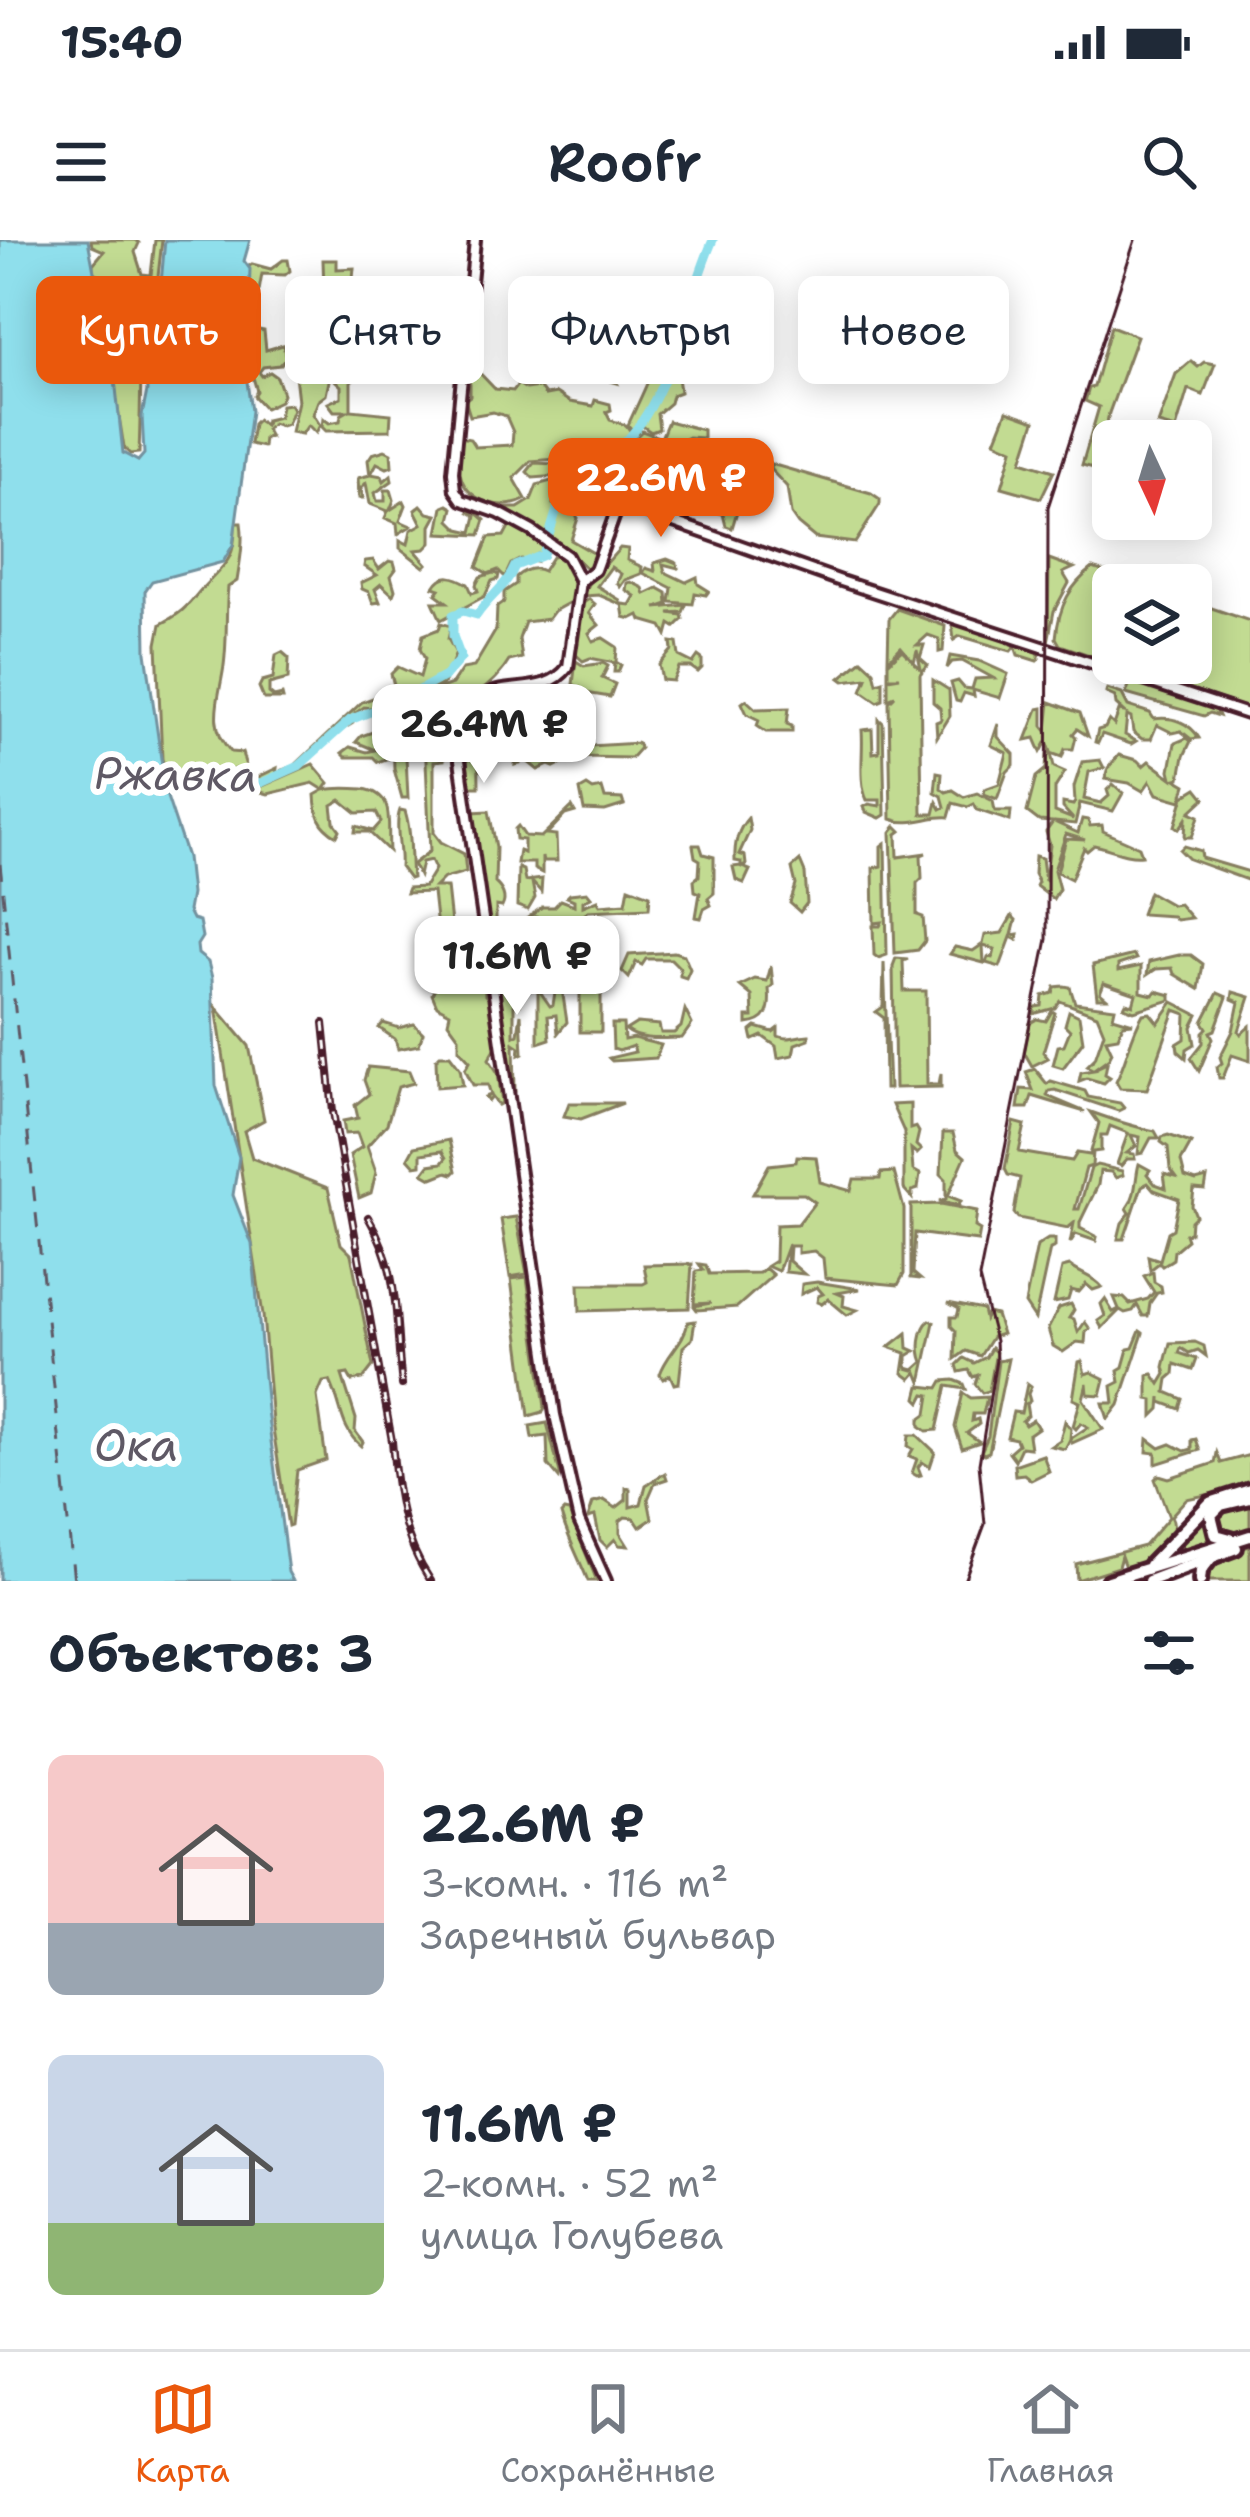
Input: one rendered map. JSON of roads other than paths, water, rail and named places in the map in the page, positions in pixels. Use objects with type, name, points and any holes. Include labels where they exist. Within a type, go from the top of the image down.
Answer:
[{"type":"main road","points":[[1246,1540],[1216,1535],[1211,1515],[1221,1505],[1250,1494]]},
{"type":"main road","points":[[1145,1576],[1210,1503],[1250,1494]]},
{"type":"main road","points":[[1108,1581],[1213,1557],[1246,1540]]},
{"type":"main road","points":[[1145,1576],[1246,1540]]},
{"type":"main road","points":[[1200,1581],[1201,1571],[1213,1557]]},
{"type":"street","points":[[475,240],[453,476],[458,495],[532,531],[567,556],[580,580],[570,657],[561,676],[489,693],[470,712],[461,735],[463,794],[557,1430],[579,1521],[606,1581]]},
{"type":"street","points":[[580,580],[595,570],[615,512],[621,507],[1250,715]]},
{"type":"water","name":"Ока","points":[[0,240],[88,240],[95,276],[36,276],[36,384],[115,384],[123,453],[138,461],[144,454],[146,384],[247,384],[251,411],[233,545],[223,562],[152,581],[145,591],[146,652],[166,794],[187,857],[188,911],[199,921],[198,954],[208,962],[212,978],[216,1086],[239,1157],[233,1195],[252,1244],[267,1410],[293,1581],[0,1581]]},
{"type":"water","name":"Ока","points":[[165,240],[250,240],[244,261],[250,276],[162,276]]},
{"type":"waterway","points":[[618,449],[637,428],[664,379],[713,240]]},
{"type":"waterway","name":"Ржавка","points":[[155,778],[261,783],[299,766],[350,720],[445,676],[461,658],[453,636],[453,615],[463,611],[477,615],[515,566],[543,555],[561,496],[602,462]]},
{"type":"tram line","points":[[964,1581],[985,1524],[979,1464],[996,1360],[979,1278],[1047,939],[1048,507],[1135,240]]},
{"type":"railway","points":[[324,1023],[333,1112],[398,1496],[413,1548],[431,1581]]},
{"type":"railway","points":[[368,1217],[392,1279],[402,1385]]}]
